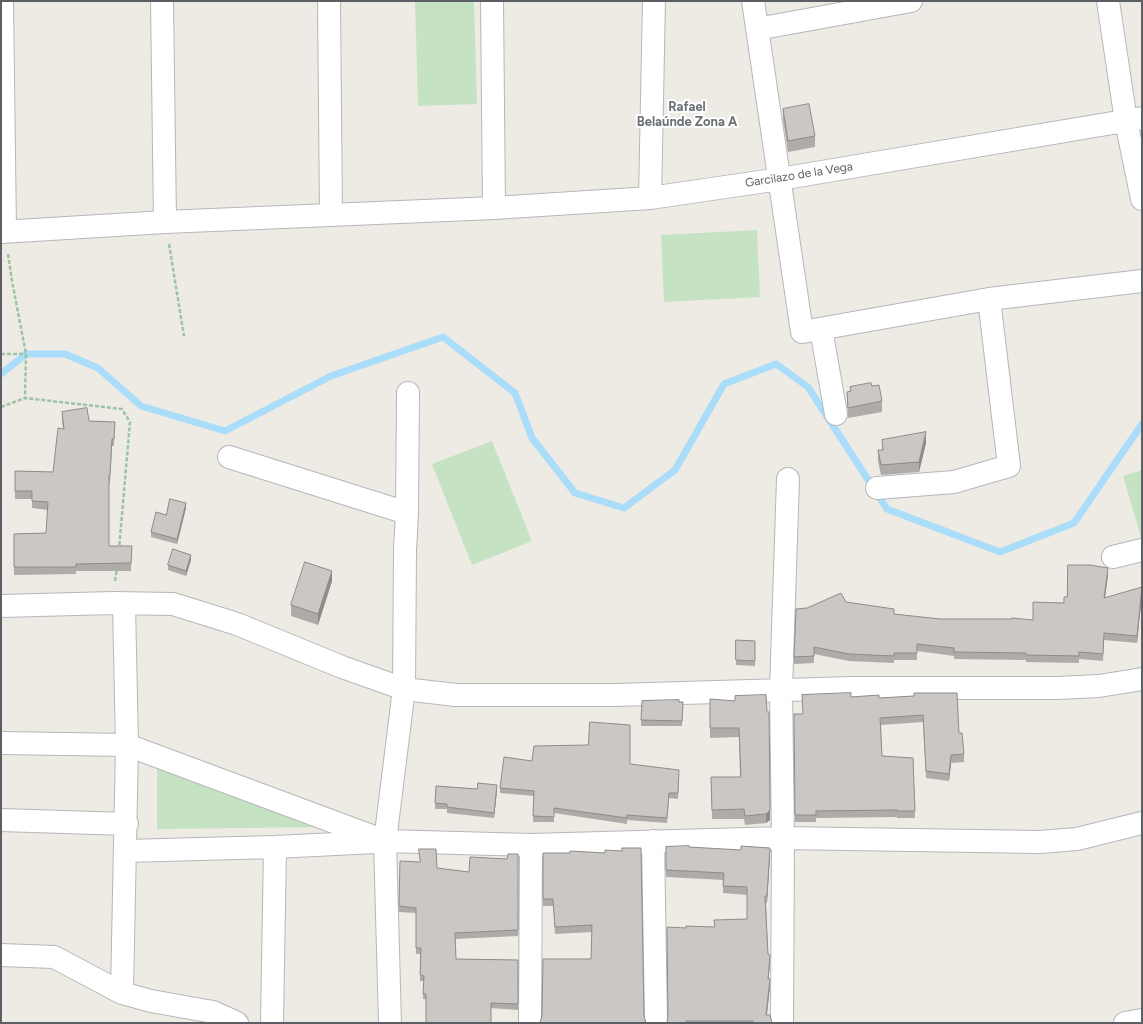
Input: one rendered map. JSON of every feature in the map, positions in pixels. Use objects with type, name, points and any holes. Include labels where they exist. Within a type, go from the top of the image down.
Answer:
[{"type":"street","points":[[2,1],[3,232]]},
{"type":"street","points":[[162,1],[165,222]]},
{"type":"street","points":[[329,1],[331,215]]},
{"type":"street","points":[[492,1],[494,208]]},
{"type":"street","points":[[650,198],[654,1]]},
{"type":"street","points":[[753,1],[802,332],[989,299],[1142,282]]},
{"type":"street","points":[[757,29],[911,1]]},
{"type":"street","points":[[1108,1],[1134,119],[1142,199]]},
{"type":"street","name":"Garcilazo de la Vega","points":[[3,232],[165,222],[494,208],[650,198],[780,179],[1134,119]]},
{"type":"street","points":[[877,488],[954,482],[1009,466],[989,299]]},
{"type":"street","points":[[822,329],[836,414]]},
{"type":"street","points":[[390,1023],[385,841],[404,689],[408,393]]},
{"type":"street","points":[[229,457],[407,513]]},
{"type":"street","points":[[782,1023],[783,838],[780,690],[788,479]]},
{"type":"street","points":[[1113,557],[1142,550]]},
{"type":"street","points":[[118,604],[127,745],[127,824],[122,993]]},
{"type":"street","points":[[1,606],[173,604],[237,624],[404,689],[456,695],[615,695],[853,688],[1057,688],[1099,686],[1142,679]]},
{"type":"street","points":[[1,743],[127,745],[385,841]]},
{"type":"street","points":[[1,820],[127,824]]},
{"type":"street","points":[[126,851],[275,847],[385,841],[531,845],[783,838],[1040,842],[1077,838],[1142,822]]},
{"type":"street","points":[[653,841],[656,1023]]},
{"type":"street","points":[[530,1023],[531,845]]},
{"type":"street","points":[[272,1023],[275,847]]},
{"type":"street","points":[[1,956],[54,957],[122,993],[151,1001],[213,1012],[236,1023]]},
{"type":"street","points":[[1125,1023],[1142,1020]]},
{"type":"path","points":[[165,222],[184,336]]},
{"type":"path","points":[[3,232],[26,354],[25,398]]},
{"type":"path","points":[[1,354],[26,354]]},
{"type":"path","points":[[1,407],[25,398],[122,409],[130,422],[119,550]]},
{"type":"path","points":[[117,566],[118,604]]},
{"type":"green space","points":[[415,1],[474,1],[477,104],[418,106]]},
{"type":"green space","points":[[757,230],[760,297],[664,302],[661,235]]},
{"type":"green space","points":[[492,441],[532,541],[472,565],[432,464]]},
{"type":"green space","points":[[1142,470],[1142,541],[1123,476]]},
{"type":"green space","points":[[157,765],[331,827],[157,829]]},
{"type":"building","points":[[809,104],[815,136],[788,141],[783,109]]},
{"type":"building","points":[[871,383],[872,386],[879,385],[882,401],[848,408],[847,392],[851,391],[850,387]]},
{"type":"building","points":[[87,408],[89,421],[115,422],[109,475],[109,546],[132,546],[131,563],[76,564],[76,567],[14,567],[14,534],[46,533],[48,502],[32,501],[32,491],[15,491],[15,471],[53,472],[58,428],[64,429],[62,412]]},
{"type":"building","points":[[926,432],[919,462],[881,465],[878,450],[883,450],[882,440]]},
{"type":"building","points":[[170,499],[186,503],[177,539],[151,532],[156,512],[166,515]]},
{"type":"building","points":[[173,549],[191,555],[186,571],[168,565]]},
{"type":"building","points":[[305,562],[332,571],[318,614],[291,605]]},
{"type":"building","points":[[1068,565],[1090,565],[1108,568],[1104,598],[1142,587],[1137,636],[1104,633],[1103,654],[1079,652],[1079,656],[1026,655],[1026,653],[954,652],[954,648],[917,644],[917,653],[894,653],[894,656],[849,654],[814,647],[814,656],[794,657],[796,609],[807,608],[841,593],[846,602],[894,609],[894,614],[940,619],[1012,618],[1033,620],[1033,602],[1064,603],[1064,597],[1067,597]]},
{"type":"building","points":[[736,640],[755,641],[755,661],[736,660]]},
{"type":"building","points":[[851,693],[851,697],[879,695],[879,698],[914,696],[914,693],[957,693],[959,733],[962,733],[964,754],[951,755],[949,774],[926,771],[923,715],[880,718],[882,756],[913,758],[915,811],[816,811],[816,815],[795,815],[794,714],[803,714],[802,695]]},
{"type":"building","points":[[766,695],[767,712],[769,712],[770,810],[766,814],[745,816],[744,809],[712,810],[711,777],[741,777],[739,728],[710,728],[710,699],[735,701],[735,696]]},
{"type":"building","points":[[679,700],[679,702],[683,702],[682,721],[641,720],[642,701]]},
{"type":"building","points":[[590,722],[630,725],[630,764],[679,770],[678,793],[669,793],[667,818],[627,815],[627,818],[554,808],[554,817],[533,816],[534,791],[500,788],[504,757],[532,761],[534,746],[588,745]]},
{"type":"building","points":[[478,783],[497,785],[494,813],[447,807],[447,804],[435,803],[436,786],[477,789]]},
{"type":"building","points":[[689,846],[741,850],[741,846],[770,848],[767,896],[765,896],[768,954],[770,955],[768,979],[770,979],[766,1015],[770,1015],[772,1023],[753,1023],[753,1021],[686,1021],[686,1023],[666,1023],[668,1016],[667,927],[715,927],[714,920],[747,919],[747,887],[723,886],[724,873],[666,870],[666,847]]},
{"type":"building","points":[[622,848],[641,848],[644,1016],[646,1023],[540,1023],[542,1016],[543,959],[591,959],[592,925],[555,927],[553,899],[543,899],[543,853],[570,853],[570,851],[605,853],[605,850],[622,851]]},
{"type":"building","points":[[419,849],[436,849],[437,868],[469,872],[470,857],[507,859],[508,854],[518,854],[518,930],[455,933],[456,959],[518,960],[518,1004],[491,1003],[491,1023],[426,1023],[426,994],[423,994],[424,976],[420,975],[421,948],[416,948],[416,908],[399,906],[400,861],[420,862]]},
{"type":"waterway","points":[[1,374],[26,354],[65,354],[98,368],[141,406],[225,431],[331,376],[443,337],[515,393],[532,438],[575,493],[624,508],[675,470],[724,384],[776,364],[808,387],[887,509],[1000,552],[1074,523],[1142,424]]},
{"type":"district","name":"Rafael Belaúnde Zona A","points":[[687,114]]}]
